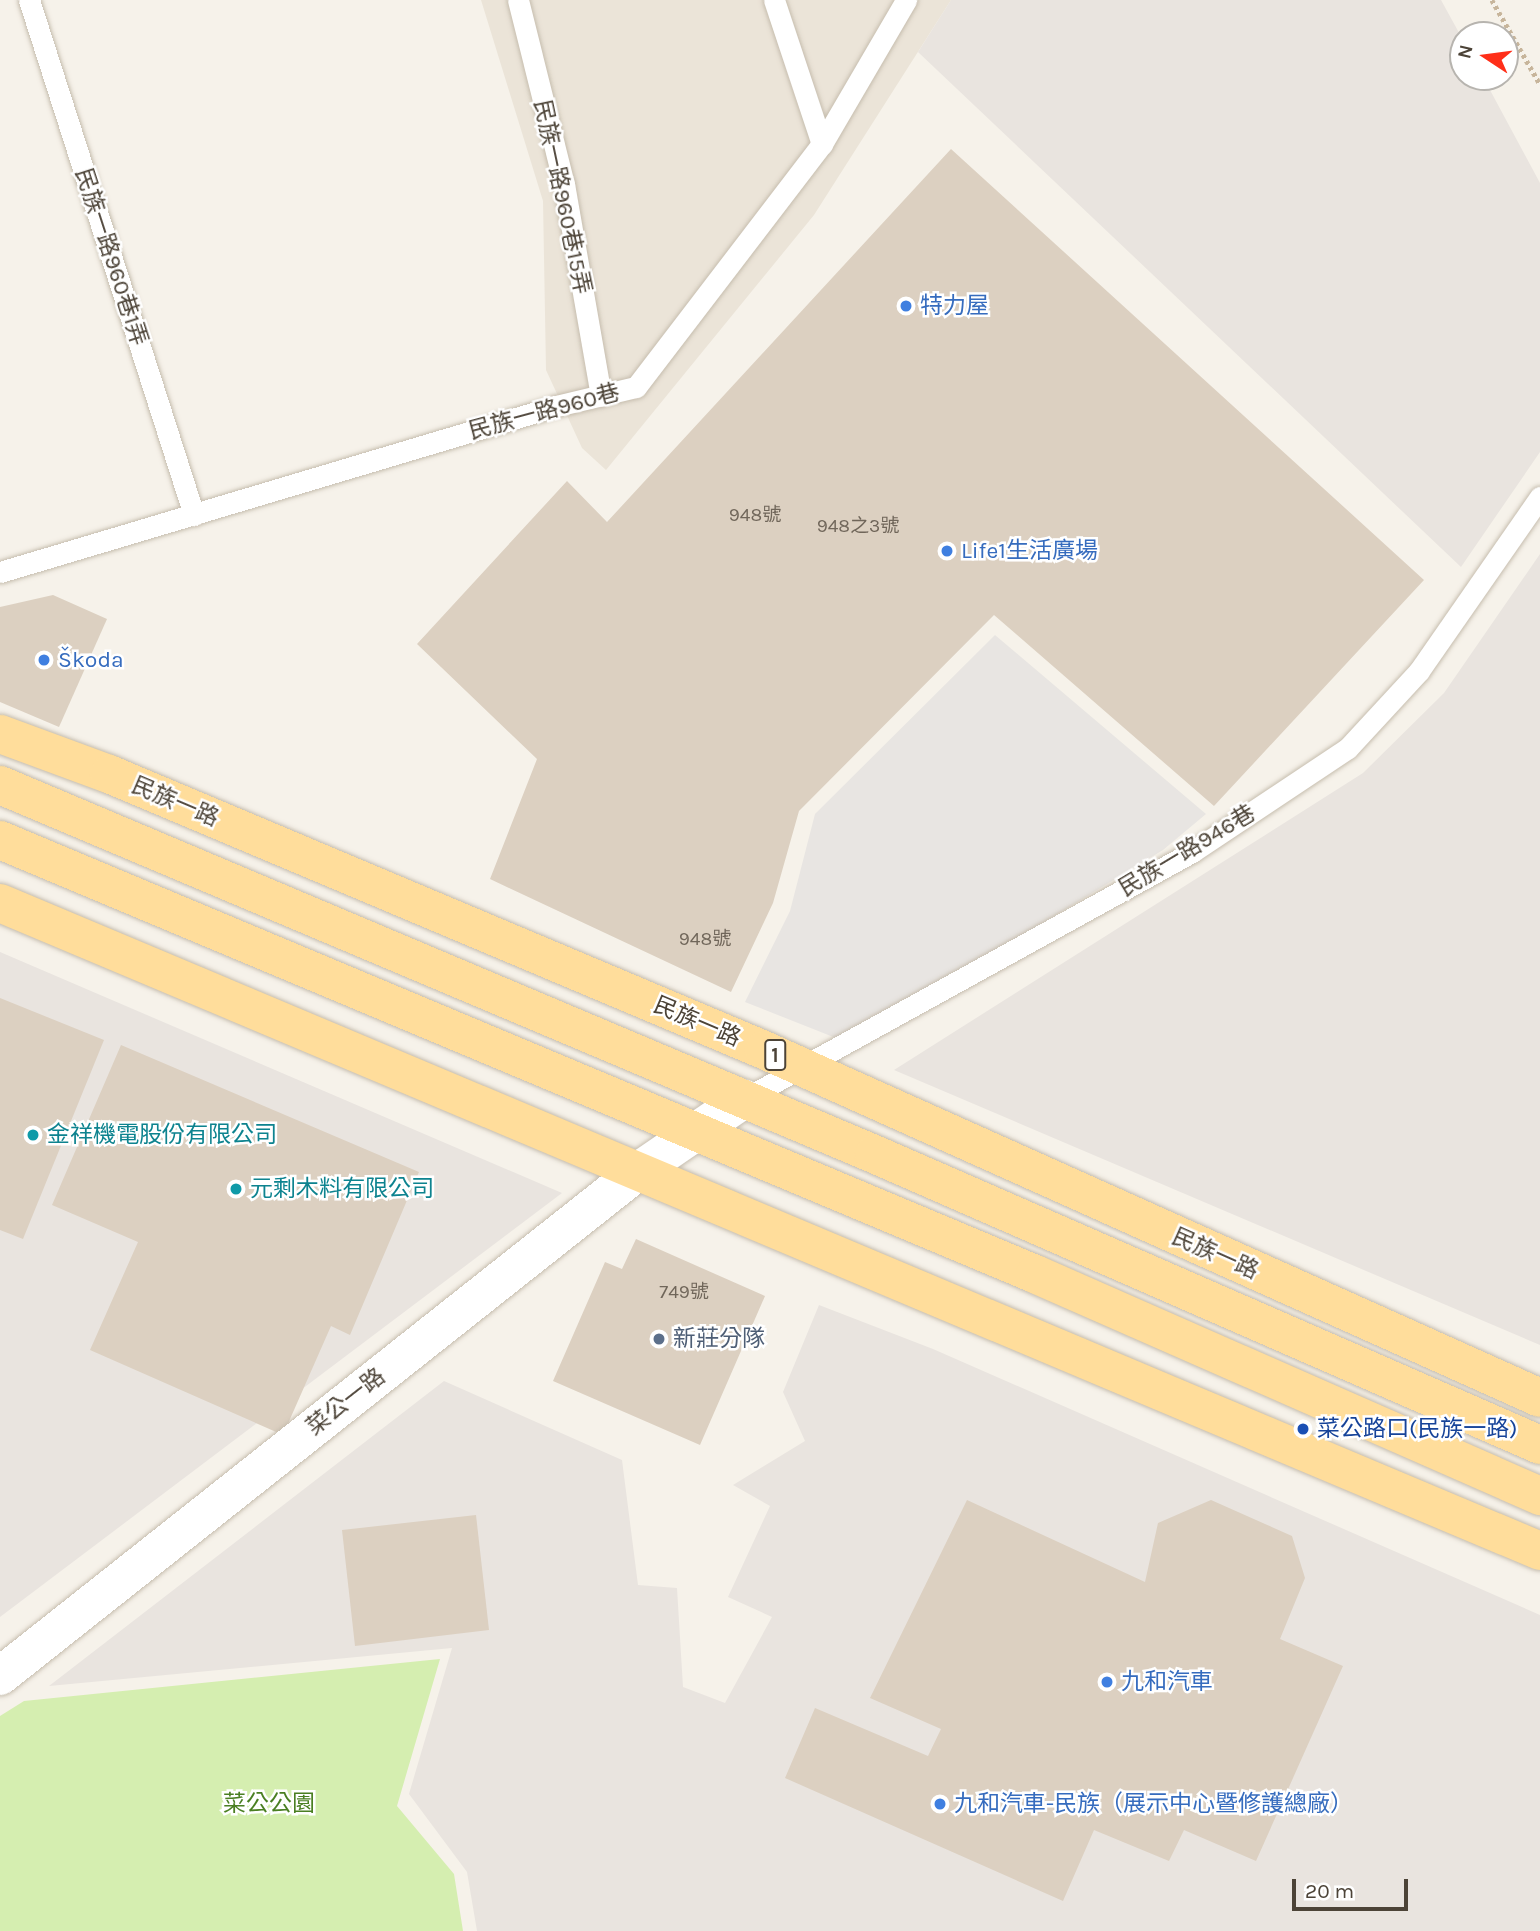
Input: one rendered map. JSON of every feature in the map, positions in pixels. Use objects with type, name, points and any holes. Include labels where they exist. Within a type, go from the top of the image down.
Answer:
[{"type":"main road","name":"民族一路","points":[[0,734],[109,774],[800,1066],[1347,1314],[1540,1398]]},
{"type":"main road","name":"民族一路","points":[[0,785],[432,965],[1540,1445]]},
{"type":"main road","points":[[0,841],[1035,1274],[1540,1496]]},
{"type":"main road","points":[[0,903],[1540,1551]]},
{"type":"main road","points":[[432,965],[450,918]]},
{"type":"main road","points":[[1010,1329],[1035,1274]]},
{"type":"main road","points":[[1329,1353],[1347,1314]]},
{"type":"main road","points":[[1418,1499],[1435,1451]]},
{"type":"street","name":"菜公一路","points":[[0,1676],[637,1172],[694,1130],[744,1099]]},
{"type":"lane","name":"民族一路960巷1弄","points":[[29,0],[194,515]]},
{"type":"lane","name":"民族一路960巷15弄","points":[[518,0],[564,184],[601,396]]},
{"type":"lane","points":[[774,0],[822,144]]},
{"type":"lane","name":"民族一路960巷","points":[[0,572],[636,387],[822,144],[906,0]]},
{"type":"lane","name":"民族一路946巷","points":[[744,1099],[1192,852],[1348,748],[1419,671],[1540,497]]},
{"type":"path","points":[[1492,0],[1540,84]]},
{"type":"shaded area","points":[[481,0],[951,0],[814,215],[606,470],[582,448],[546,370],[543,201]]},
{"type":"shaded area","points":[[951,0],[1441,0],[1453,21],[1449,21],[1449,91],[1491,91],[1540,183],[1540,452],[1461,567],[918,52]]},
{"type":"shaded area","points":[[1540,554],[1540,1345],[894,1070],[1363,773],[1444,693]]},
{"type":"shaded area","points":[[995,635],[1206,814],[1163,850],[846,1042],[745,1002],[790,911],[815,814]]},
{"type":"shaded area","points":[[0,952],[562,1193],[0,1617]]},
{"type":"shaded area","points":[[819,1305],[933,1349],[1540,1615],[1540,1931],[477,1931],[467,1872],[409,1794],[452,1648],[49,1686],[444,1381],[622,1460],[638,1585],[677,1588],[683,1687],[725,1703],[772,1617],[728,1597],[770,1506],[733,1485],[805,1441],[783,1392]]},
{"type":"green space","name":"菜公公園","points":[[440,1659],[397,1806],[454,1874],[463,1931],[0,1931],[0,1716],[24,1701]]},
{"type":"building","name":"Life1生活廣場","points":[[951,149],[1424,580],[1214,806],[994,615],[799,811],[773,903],[731,992],[490,879],[537,759],[417,644],[567,481],[607,522]]},
{"type":"building","name":"Škoda","points":[[53,595],[107,619],[59,727],[0,702],[0,607]]},
{"type":"building","name":"金祥機電股份有限公司","points":[[0,998],[104,1040],[23,1239],[0,1230]]},
{"type":"building","name":"元剩木料有限公司","points":[[121,1045],[419,1172],[350,1335],[331,1326],[283,1435],[90,1350],[138,1242],[52,1205]]},
{"type":"building","name":"新莊分隊","points":[[636,1239],[765,1296],[700,1445],[553,1381],[605,1262],[622,1269]]},
{"type":"building","name":"九和汽車","points":[[967,1500],[1145,1582],[1158,1523],[1211,1500],[1292,1536],[1305,1578],[1280,1639],[1343,1666],[1256,1861],[1184,1830],[1169,1861],[1094,1830],[1063,1901],[785,1778],[815,1708],[928,1756],[941,1729],[870,1698]]},
{"type":"building","points":[[476,1515],[489,1630],[355,1646],[342,1530]]},
{"type":"place","name":"特力屋","points":[[906,306]]},
{"type":"place","name":"Life1生活廣場","points":[[947,551]]},
{"type":"place","name":"Škoda","points":[[44,660]]},
{"type":"place","name":"金祥機電股份有限公司","points":[[33,1135]]},
{"type":"place","name":"元剩木料有限公司","points":[[236,1189]]},
{"type":"place","name":"新莊分隊","points":[[659,1339]]},
{"type":"place","name":"菜公路口(民族一路)","points":[[1303,1429]]},
{"type":"place","name":"九和汽車","points":[[1107,1682]]},
{"type":"place","name":"九和汽車-民族（展示中心暨修護總廠）","points":[[940,1804]]}]
